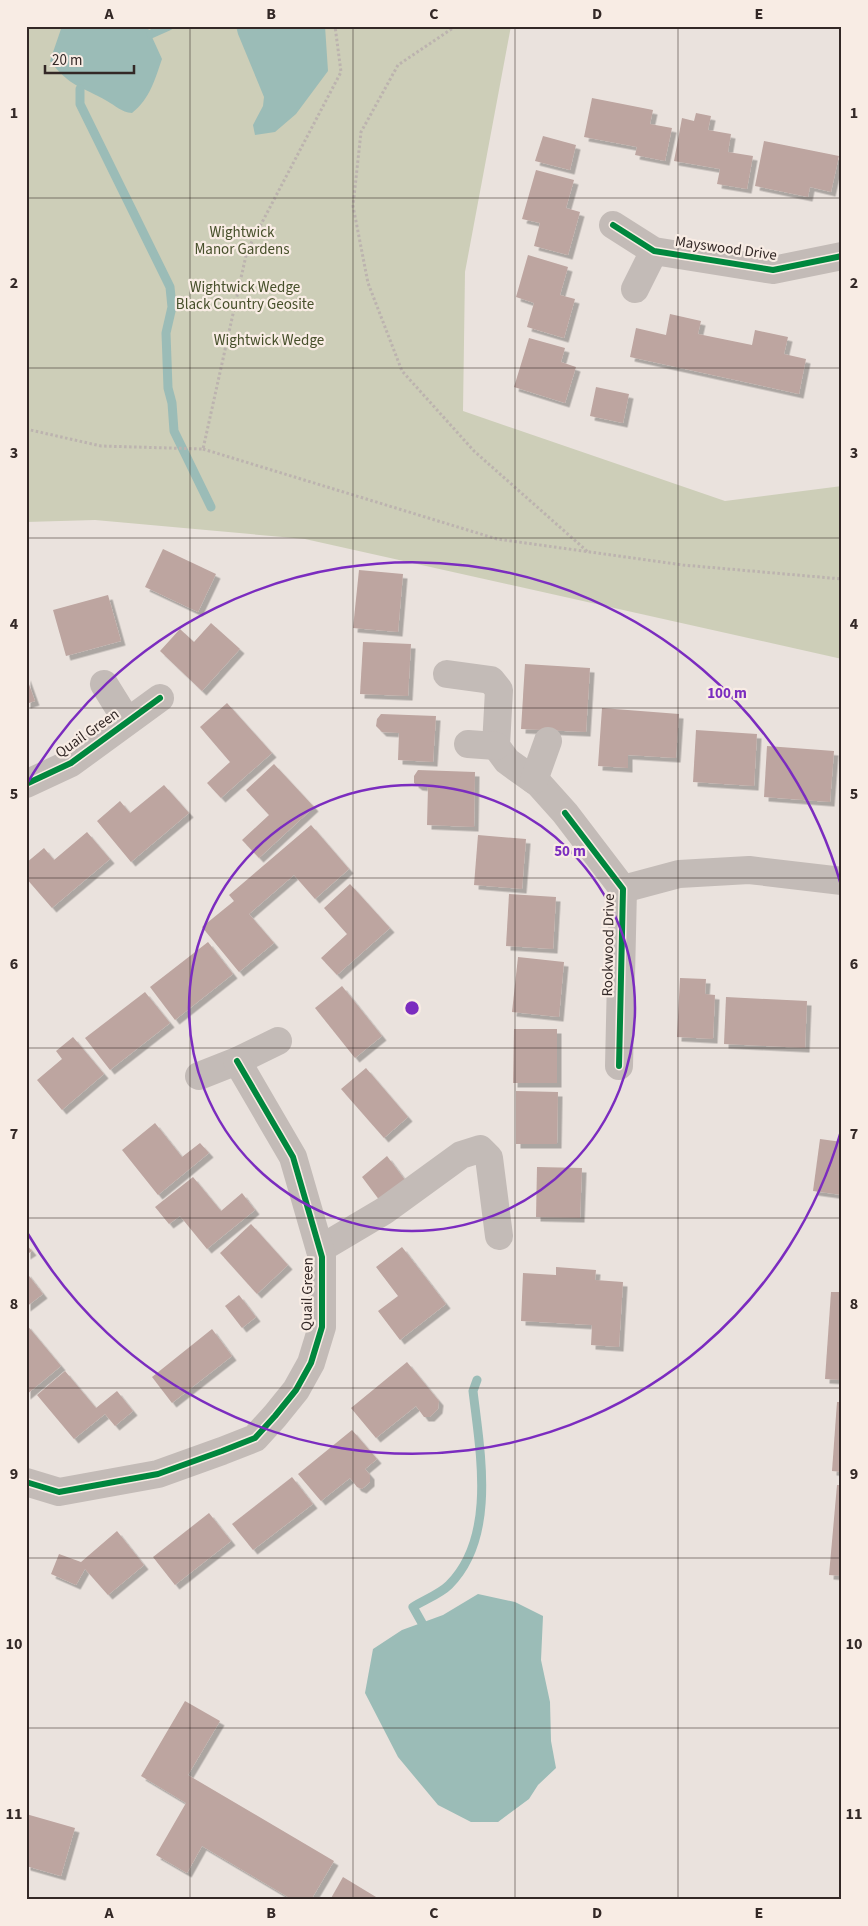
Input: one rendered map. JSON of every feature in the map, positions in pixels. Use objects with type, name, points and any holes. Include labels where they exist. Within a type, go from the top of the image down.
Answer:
[{"type":"street","name":"Mayswood Drive","points":[[613,225],[654,251],[773,270],[842,256]]},
{"type":"street","name":"Mayswood Drive","points":[[635,289],[654,251]]},
{"type":"street","points":[[447,674],[491,680],[499,690],[496,746],[468,744]]},
{"type":"street","name":"Quail Green","points":[[104,684],[127,721]]},
{"type":"street","name":"Quail Green","points":[[26,784],[72,763],[160,698]]},
{"type":"street","points":[[534,780],[548,741]]},
{"type":"street","name":"Rookwood Drive","points":[[496,746],[507,761],[534,780],[565,813],[623,889],[619,1066]]},
{"type":"street","name":"Rookwood Drive","points":[[623,889],[679,874],[748,870],[842,881]]},
{"type":"street","points":[[199,1076],[237,1061],[278,1041]]},
{"type":"street","name":"Quail Green","points":[[26,1482],[59,1492],[140,1477],[167,1470],[255,1438],[296,1390],[311,1363],[322,1327],[322,1256],[293,1157],[237,1061]]},
{"type":"street","points":[[320,1248],[384,1211],[461,1155],[480,1149],[489,1158],[500,1236]]},
{"type":"path","points":[[202,449],[247,252],[341,72],[335,26]]},
{"type":"path","points":[[456,26],[398,65],[361,132],[353,206],[368,283],[402,370],[474,451],[589,552]]},
{"type":"path","points":[[26,429],[101,446],[202,449],[497,539],[683,565],[842,578]]},
{"type":"green space","name":"Wightwick Manor Gardens","points":[[26,26],[511,26],[465,272],[463,411],[725,501],[842,486],[842,659],[305,539],[95,520],[26,522]]},
{"type":"water","points":[[62,26],[147,26],[162,59],[148,95],[132,113],[122,110],[76,85],[57,70],[50,61]]},
{"type":"water","points":[[236,26],[325,26],[328,71],[296,114],[275,132],[255,135],[253,125],[263,106],[264,97]]},
{"type":"water","points":[[478,1594],[515,1602],[543,1616],[541,1660],[550,1702],[551,1741],[556,1768],[538,1785],[529,1799],[498,1822],[471,1822],[438,1805],[398,1757],[365,1693],[373,1649],[402,1630],[443,1615]]},
{"type":"building","points":[[592,98],[653,110],[650,124],[672,128],[665,161],[635,155],[637,147],[584,137]]},
{"type":"building","points":[[696,113],[711,116],[708,130],[731,134],[728,152],[753,156],[747,189],[717,184],[720,169],[674,161],[682,118],[694,121]]},
{"type":"building","points":[[543,136],[576,145],[570,170],[535,161]]},
{"type":"building","points":[[764,141],[839,156],[831,192],[810,187],[808,197],[755,186]]},
{"type":"building","points":[[536,170],[574,180],[566,208],[580,212],[568,255],[534,246],[540,223],[522,219]]},
{"type":"building","points":[[528,255],[568,267],[560,295],[575,299],[564,338],[527,327],[534,303],[516,297]]},
{"type":"building","points":[[670,314],[701,321],[698,334],[752,345],[755,330],[788,337],[784,354],[806,359],[799,394],[630,357],[636,328],[666,335]]},
{"type":"building","points":[[529,338],[565,348],[561,362],[576,367],[565,403],[514,387]]},
{"type":"building","points":[[596,387],[629,394],[623,423],[590,416]]},
{"type":"building","points":[[163,549],[216,574],[198,612],[145,587]]},
{"type":"building","points":[[359,570],[403,574],[398,632],[353,628]]},
{"type":"building","points":[[108,595],[121,641],[66,656],[53,610]]},
{"type":"building","points":[[211,623],[240,649],[202,691],[160,651],[180,629],[194,642]]},
{"type":"building","points":[[363,642],[411,644],[408,696],[360,694]]},
{"type":"building","points":[[525,664],[590,668],[586,732],[521,729]]},
{"type":"building","points":[[26,676],[35,701],[26,704]]},
{"type":"building","points":[[227,703],[272,753],[221,798],[207,783],[230,762],[200,727]]},
{"type":"building","points":[[602,708],[679,714],[676,758],[628,755],[628,768],[598,766]]},
{"type":"building","points":[[381,714],[436,716],[433,762],[398,760],[399,733],[382,732],[376,726],[377,719]]},
{"type":"building","points":[[696,730],[757,734],[754,786],[693,782]]},
{"type":"building","points":[[767,746],[834,751],[830,802],[764,797]]},
{"type":"building","points":[[274,764],[314,807],[259,858],[242,840],[269,815],[246,790]]},
{"type":"building","points":[[418,770],[475,772],[474,827],[427,825],[428,787],[418,786],[414,783],[414,776]]},
{"type":"building","points":[[164,785],[189,813],[131,862],[97,821],[120,801],[130,813]]},
{"type":"building","points":[[311,825],[349,869],[315,899],[294,875],[249,914],[274,943],[239,972],[202,927],[234,901],[229,895]]},
{"type":"building","points":[[87,832],[110,859],[52,908],[26,878],[26,863],[44,848],[54,860]]},
{"type":"building","points":[[478,835],[526,839],[522,889],[474,885]]},
{"type":"building","points":[[350,884],[390,928],[337,975],[321,958],[347,934],[324,908]]},
{"type":"building","points":[[509,894],[556,897],[553,949],[506,946]]},
{"type":"building","points":[[208,942],[233,974],[175,1020],[150,987]]},
{"type":"building","points":[[518,957],[564,962],[559,1017],[512,1012]]},
{"type":"building","points":[[680,978],[706,979],[705,994],[715,995],[713,1039],[677,1037]]},
{"type":"building","points":[[342,986],[382,1036],[355,1058],[315,1008]]},
{"type":"building","points":[[145,992],[170,1023],[110,1070],[85,1038]]},
{"type":"building","points":[[726,997],[807,1001],[805,1048],[724,1044]]},
{"type":"building","points":[[514,1029],[557,1029],[557,1083],[513,1083]]},
{"type":"building","points":[[73,1037],[104,1074],[62,1110],[37,1080],[62,1059],[56,1051]]},
{"type":"building","points":[[366,1068],[408,1117],[384,1138],[341,1089]]},
{"type":"building","points":[[516,1091],[558,1092],[557,1144],[516,1144]]},
{"type":"building","points":[[155,1123],[182,1157],[200,1143],[209,1153],[158,1195],[122,1150]]},
{"type":"building","points":[[820,1139],[842,1142],[842,1195],[813,1191]]},
{"type":"building","points":[[387,1156],[408,1184],[383,1205],[362,1177]]},
{"type":"building","points":[[537,1167],[582,1168],[580,1218],[536,1217]]},
{"type":"building","points":[[193,1177],[221,1211],[242,1193],[255,1210],[207,1249],[180,1216],[169,1224],[155,1207]]},
{"type":"building","points":[[251,1224],[288,1265],[257,1294],[220,1253]]},
{"type":"building","points":[[26,1244],[32,1251],[26,1255]]},
{"type":"building","points":[[402,1247],[446,1304],[400,1340],[378,1311],[398,1296],[376,1267]]},
{"type":"building","points":[[556,1267],[596,1270],[595,1280],[623,1282],[619,1347],[591,1345],[592,1325],[521,1321],[523,1273],[556,1275]]},
{"type":"building","points":[[26,1272],[43,1294],[26,1307]]},
{"type":"building","points":[[831,1292],[842,1292],[842,1380],[825,1379]]},
{"type":"building","points":[[239,1295],[256,1317],[242,1328],[225,1306]]},
{"type":"building","points":[[26,1324],[61,1366],[26,1395]]},
{"type":"building","points":[[212,1329],[232,1356],[172,1403],[152,1377]]},
{"type":"building","points":[[407,1362],[439,1401],[438,1409],[430,1417],[424,1417],[416,1406],[376,1438],[351,1408]]},
{"type":"building","points":[[65,1371],[96,1408],[117,1391],[133,1411],[115,1426],[105,1414],[74,1439],[37,1395]]},
{"type":"building","points":[[837,1402],[842,1402],[842,1472],[832,1471]]},
{"type":"building","points":[[352,1430],[377,1459],[365,1469],[370,1475],[370,1482],[362,1489],[357,1487],[350,1478],[321,1501],[298,1474]]},
{"type":"building","points":[[292,1477],[313,1504],[253,1550],[232,1524]]},
{"type":"building","points":[[837,1485],[842,1485],[842,1576],[829,1575]]},
{"type":"building","points":[[209,1513],[231,1541],[175,1585],[153,1557]]},
{"type":"building","points":[[117,1531],[144,1565],[108,1595],[85,1569],[76,1585],[51,1574],[59,1554],[81,1562]]},
{"type":"building","points":[[185,1701],[220,1721],[188,1775],[334,1861],[311,1900],[293,1900],[202,1846],[187,1873],[156,1855],[186,1803],[141,1776]]},
{"type":"building","points":[[26,1814],[75,1828],[61,1876],[26,1866]]},
{"type":"building","points":[[343,1877],[381,1900],[330,1900]]},
{"type":"waterway","points":[[151,34],[169,26]]},
{"type":"waterway","points":[[80,89],[80,104],[170,287],[172,307],[166,333],[168,388],[172,403],[174,431],[211,507]]},
{"type":"waterway","points":[[422,1623],[413,1607],[449,1585],[464,1565],[474,1543],[480,1518],[481,1466],[473,1391],[477,1380]]},
{"type":"cycle path","points":[[613,225],[654,251],[773,270],[842,256]]},
{"type":"cycle path","points":[[26,784],[71,763],[160,698]]},
{"type":"cycle path","points":[[565,813],[623,889],[619,1066]]},
{"type":"cycle path","points":[[26,1482],[59,1492],[158,1474],[255,1438],[296,1390],[311,1363],[322,1327],[322,1257],[293,1157],[237,1061]]},
{"type":"park label","name":"Wightwick Wedge Black Country Geosite","points":[[245,296]]},
{"type":"park label","name":"Wightwick Wedge","points":[[269,340]]}]
